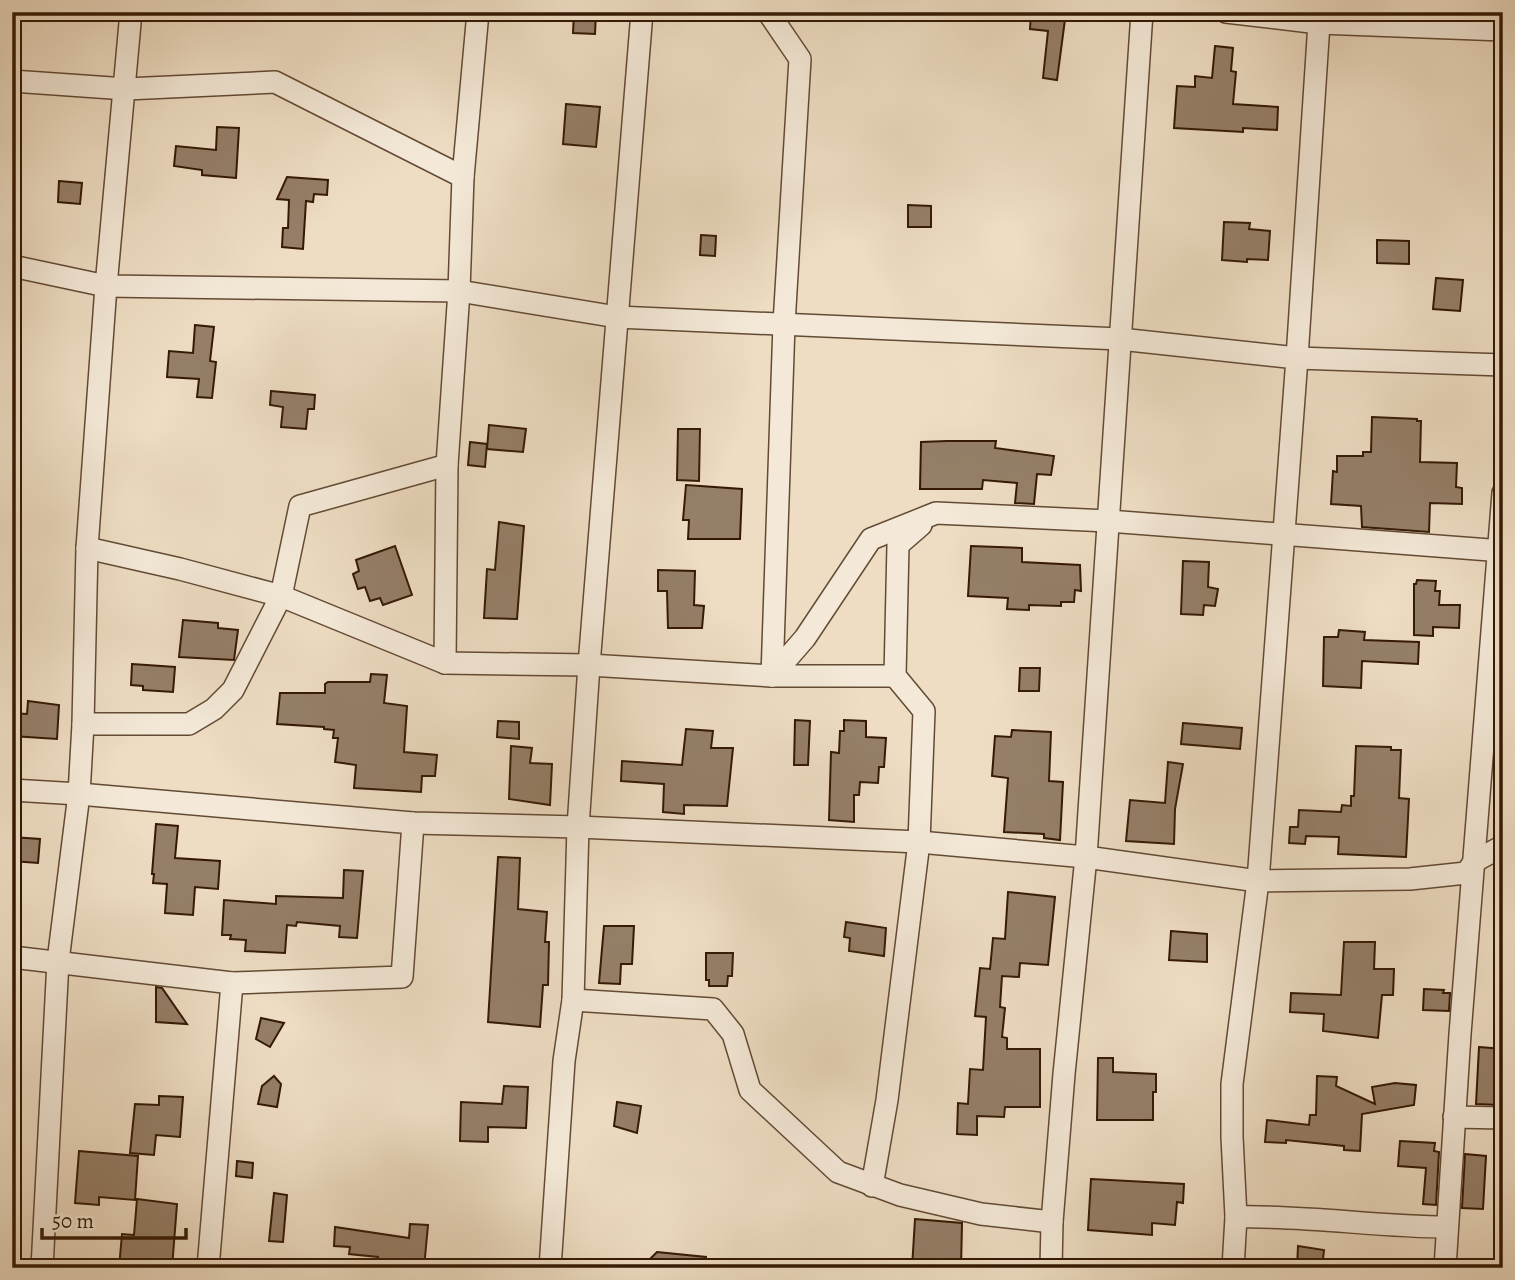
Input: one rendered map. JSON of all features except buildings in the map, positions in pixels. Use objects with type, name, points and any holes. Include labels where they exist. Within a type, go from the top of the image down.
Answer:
[{"type":"street","points":[[42,1268],[58,961],[79,794],[87,548],[106,286],[131,12]]},
{"type":"street","points":[[445,663],[447,465],[459,291],[463,177],[478,12]]},
{"type":"street","points":[[550,1268],[564,1061],[573,1000],[578,827],[589,665],[642,12]]},
{"type":"street","points":[[768,12],[800,59],[784,324],[772,676]]},
{"type":"street","points":[[1051,1268],[1064,1074],[1086,857],[1142,12]]},
{"type":"street","points":[[1226,12],[1319,23],[1503,30]]},
{"type":"street","points":[[1233,1268],[1236,1217],[1232,1084],[1258,881],[1319,23]]},
{"type":"street","points":[[12,81],[126,89],[275,82],[463,177]]},
{"type":"street","points":[[12,265],[106,286],[459,291],[617,317],[1120,339],[1297,358],[1503,365]]},
{"type":"street","points":[[83,724],[190,724],[214,709],[233,690],[281,596],[300,506],[447,465]]},
{"type":"street","points":[[1445,1268],[1454,1117],[1503,493]]},
{"type":"street","points":[[772,676],[805,638],[871,540],[936,513],[1108,521],[1500,551]]},
{"type":"street","points":[[872,1186],[887,1100],[919,842],[924,710],[895,676],[898,545],[936,513]]},
{"type":"street","points":[[87,548],[281,596],[445,663],[589,665],[772,676],[895,676]]},
{"type":"street","points":[[12,790],[413,823],[578,827],[919,842],[1086,857],[1258,881],[1446,877],[1466,873],[1475,861],[1503,846]]},
{"type":"street","points":[[12,957],[232,983],[402,977],[413,823]]},
{"type":"street","points":[[208,1268],[232,983]]},
{"type":"street","points":[[573,1000],[713,1009],[733,1034],[750,1090],[838,1171],[872,1186],[981,1214],[1052,1222]]},
{"type":"street","points":[[1454,1117],[1503,1118]]},
{"type":"street","points":[[1236,1217],[1276,1216],[1335,1222],[1447,1227]]}]
